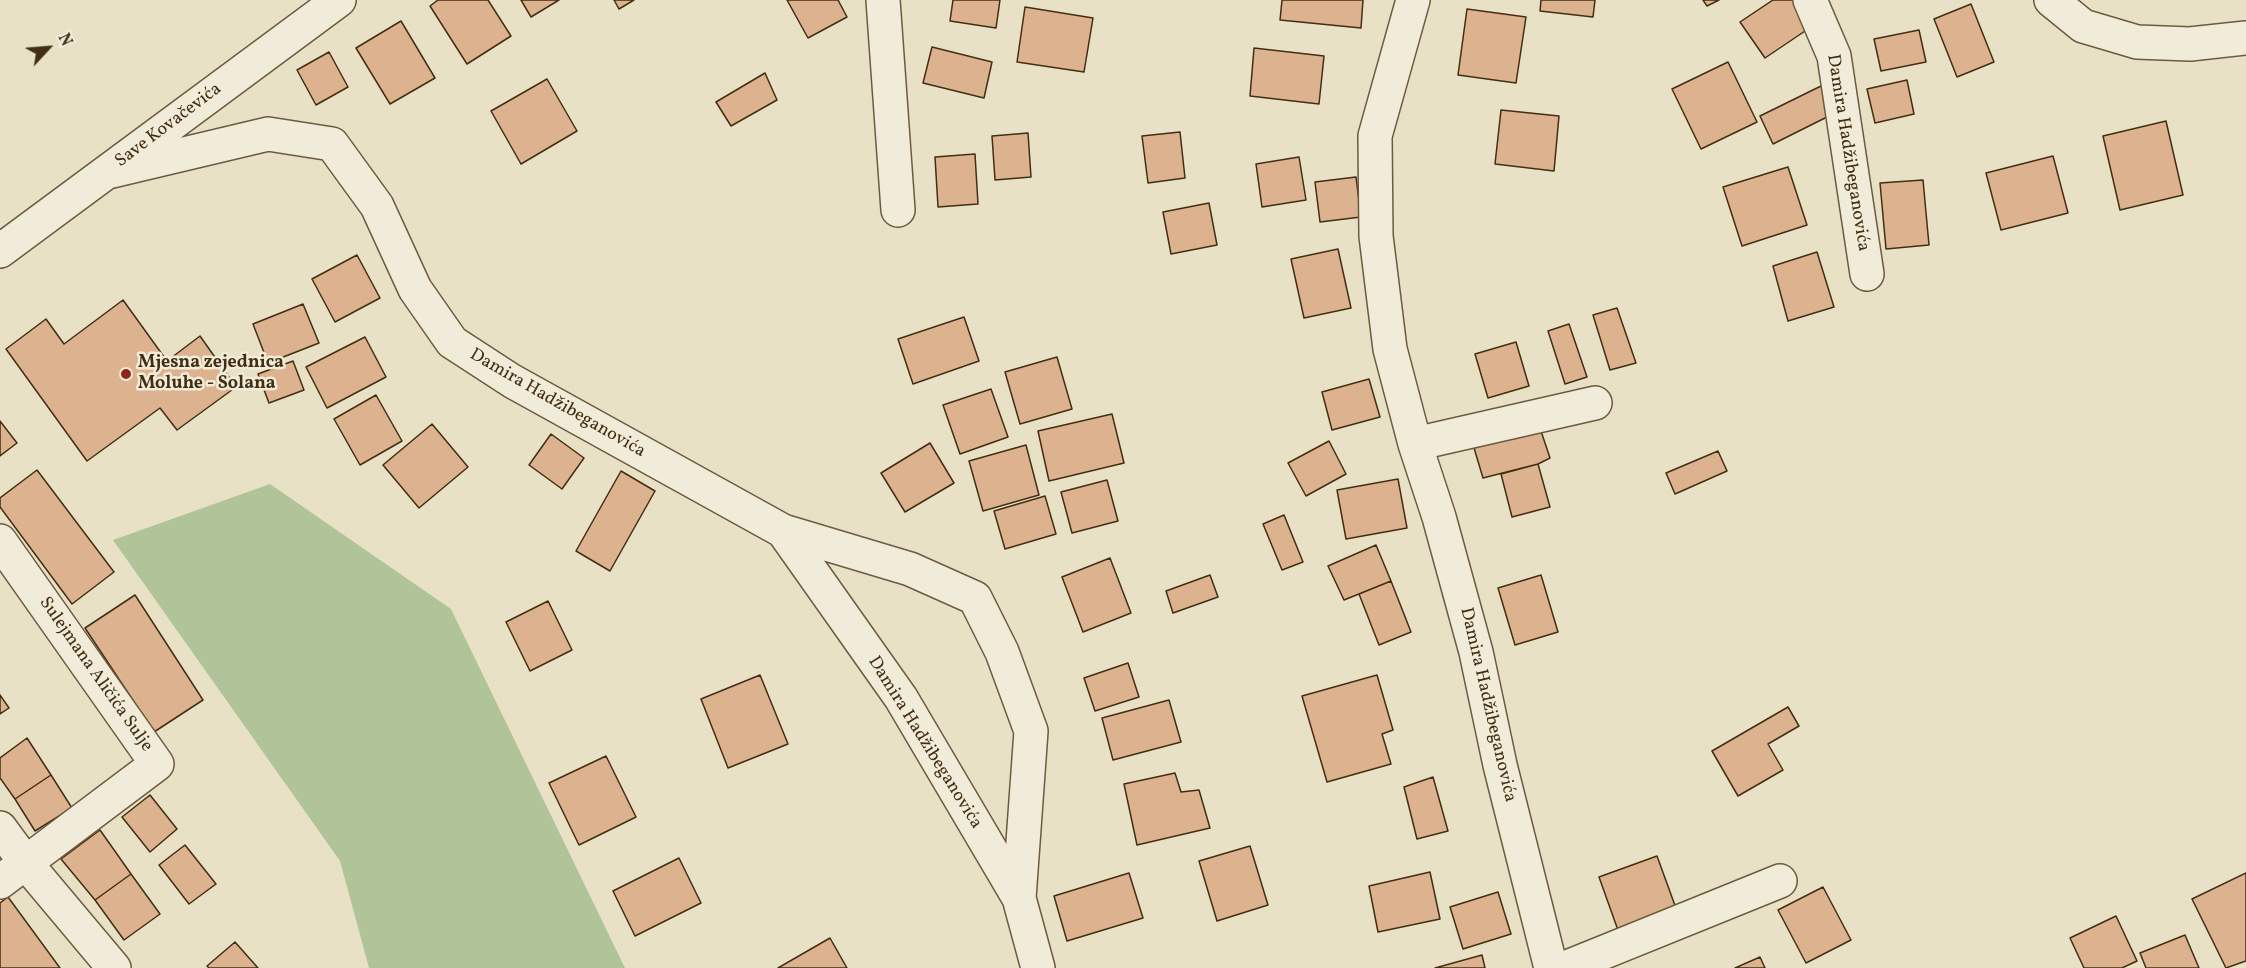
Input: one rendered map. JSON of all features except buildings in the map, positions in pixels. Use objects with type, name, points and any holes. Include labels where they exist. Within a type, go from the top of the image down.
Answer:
[{"type":"street","name":"Save Kovačevića","points":[[0,251],[339,0]]},
{"type":"street","points":[[883,0],[898,210]]},
{"type":"street","name":"Damira Hadžibeganovića","points":[[1413,0],[1375,136],[1376,236],[1390,349],[1415,444],[1476,652],[1500,765],[1551,968]]},
{"type":"street","name":"Damira Hadžibeganovića","points":[[1810,0],[1834,56],[1867,274]]},
{"type":"street","points":[[2051,0],[2083,26],[2137,42],[2190,44],[2246,38]]},
{"type":"street","name":"Damira Hadžibeganovića","points":[[108,172],[268,134],[333,144],[377,206],[415,289],[452,342],[512,381],[783,531],[910,569],[975,598],[1002,652],[1031,731],[1019,898]]},
{"type":"street","points":[[1415,444],[1595,403]]},
{"type":"street","name":"Damira Hadžibeganovića","points":[[783,531],[901,698],[1019,898],[1038,968]]},
{"type":"street","name":"Sulejmana Aličića Sulje","points":[[0,541],[157,764],[25,861]]},
{"type":"street","points":[[0,828],[114,968]]},
{"type":"street","points":[[0,882],[25,861]]},
{"type":"street","points":[[1565,968],[1780,881]]},
{"type":"green space","points":[[270,484],[451,609],[625,968],[369,968],[340,861],[113,540]]},
{"type":"place","name":"Mjesna zejednica Moluhe - Solana","points":[[126,374]]}]
